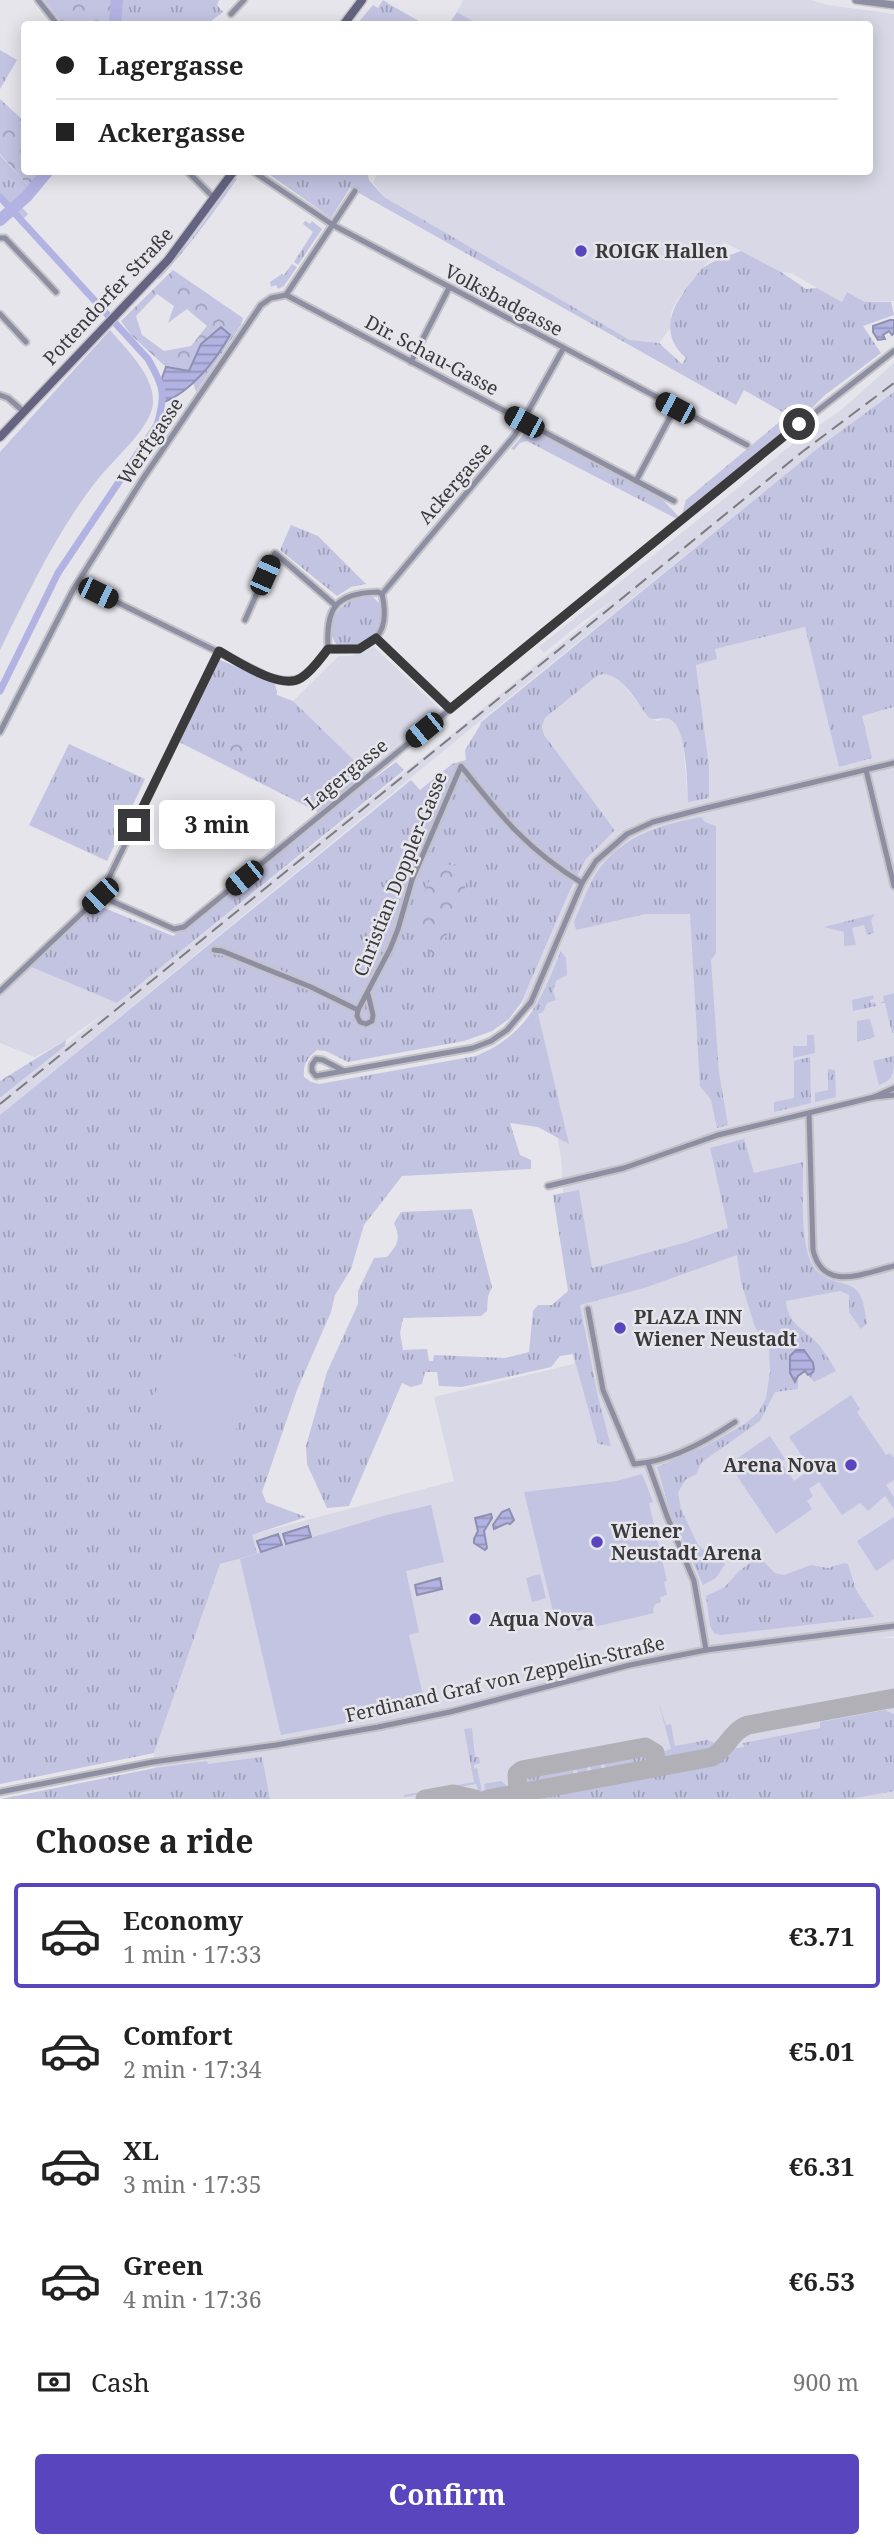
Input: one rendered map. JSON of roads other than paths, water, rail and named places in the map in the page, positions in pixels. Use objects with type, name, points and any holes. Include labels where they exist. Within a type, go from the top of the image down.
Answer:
[{"type":"main road","points":[[346,21],[362,0]]},
{"type":"main road","name":"Pottendorfer Straße","points":[[0,437],[168,260],[231,175]]},
{"type":"street","points":[[38,0],[55,21]]},
{"type":"street","points":[[231,14],[244,0]]},
{"type":"street","points":[[856,0],[894,5]]},
{"type":"street","points":[[191,175],[214,198]]},
{"type":"street","name":"Volksbadgasse","points":[[258,175],[333,225],[747,444]]},
{"type":"street","name":"Werftgasse","points":[[0,732],[78,583],[142,480],[256,312],[266,301],[286,295],[355,191]]},
{"type":"street","points":[[0,239],[5,238],[57,292]]},
{"type":"street","points":[[411,362],[449,288]]},
{"type":"street","name":"Dir. Schau-Gasse","points":[[286,295],[674,501]]},
{"type":"street","points":[[0,314],[26,342]]},
{"type":"street","name":"Ackergasse","points":[[382,594],[524,422],[563,349]]},
{"type":"street","name":"Lagergasse","points":[[100,896],[174,929],[184,927],[799,424],[894,351]]},
{"type":"street","points":[[0,395],[8,398],[23,411]]},
{"type":"street","points":[[636,481],[675,408]]},
{"type":"street","points":[[245,620],[275,553],[336,606]]},
{"type":"street","points":[[78,583],[269,677],[287,682],[300,680],[328,649],[328,621],[336,606],[356,594],[382,594],[386,610],[384,625],[376,638],[359,649],[328,649]]},
{"type":"street","points":[[376,638],[450,709]]},
{"type":"street","points":[[0,991],[100,896],[219,651]]},
{"type":"street","points":[[344,1071],[323,1060],[316,1059],[312,1065],[316,1076],[473,1048],[491,1041],[507,1030],[531,1002],[582,883],[596,861],[626,834],[653,822],[894,763]]},
{"type":"street","name":"Christian Doppler-Gasse","points":[[368,994],[373,1015],[372,1021],[366,1024],[360,1022],[358,1010],[398,929],[412,880],[461,766],[532,849],[582,883]]},
{"type":"street","points":[[866,770],[894,886]]},
{"type":"street","name":"Christian Doppler-Gasse","points":[[214,950],[299,982],[358,1010]]},
{"type":"street","points":[[874,1097],[894,1088]]},
{"type":"street","points":[[548,1186],[624,1168],[730,1132],[874,1097],[894,1095]]},
{"type":"street","points":[[809,1113],[815,1260],[832,1276],[846,1278],[894,1266]]},
{"type":"street","points":[[589,1309],[603,1390],[634,1464],[648,1463],[706,1438],[735,1422]]},
{"type":"street","points":[[648,1463],[694,1581],[706,1650]]},
{"type":"street","name":"Ferdinand Graf von Zeppelin-Straße","points":[[0,1793],[153,1762],[276,1745],[389,1725],[450,1712],[645,1661],[706,1650],[894,1626]]},
{"type":"waterway","points":[[115,21],[117,0]]},
{"type":"waterway","points":[[0,220],[27,196],[44,175]]},
{"type":"waterway","points":[[0,197],[148,359],[162,391],[162,406],[157,425],[58,573],[0,691]]},
{"type":"railway","points":[[0,1104],[802,452],[894,383]]},
{"type":"place","name":"ROIGK Hallen","points":[[581,251]]},
{"type":"place","name":"PLAZA INN Wiener Neustadt","points":[[620,1328]]},
{"type":"place","name":"Arena Nova","points":[[851,1465]]},
{"type":"place","name":"Wiener Neustadt Arena","points":[[597,1542]]},
{"type":"place","name":"Aqua Nova","points":[[475,1619]]}]
